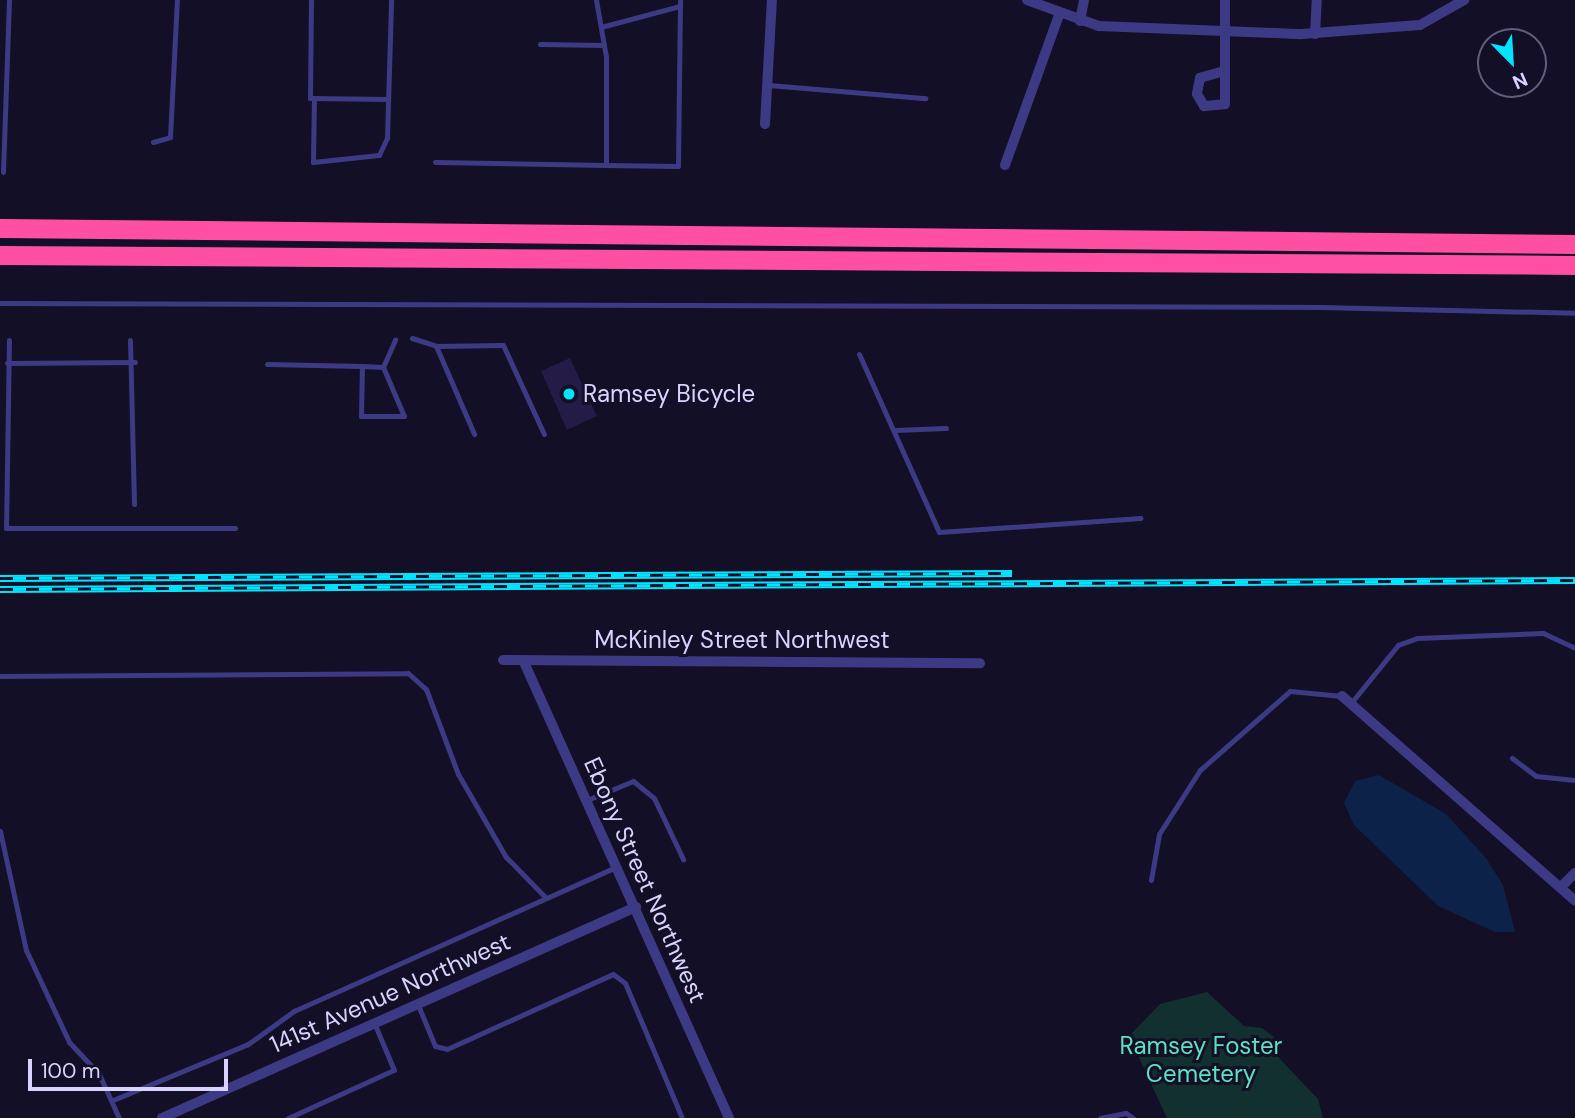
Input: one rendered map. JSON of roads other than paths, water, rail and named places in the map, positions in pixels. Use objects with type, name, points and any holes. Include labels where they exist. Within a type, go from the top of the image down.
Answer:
[{"type":"highway","points":[[0,228],[1513,243],[1575,241]]},
{"type":"highway","points":[[0,255],[1575,265]]},
{"type":"street","points":[[765,124],[772,0]]},
{"type":"street","points":[[1027,0],[1059,15],[1080,21],[1222,34],[1315,34],[1420,25],[1464,0]]},
{"type":"street","points":[[1080,21],[1084,0]]},
{"type":"street","points":[[1224,71],[1222,34],[1225,0]]},
{"type":"street","points":[[1315,34],[1317,0]]},
{"type":"street","points":[[1005,165],[1059,15]]},
{"type":"street","name":"McKinley Street Northwest","points":[[503,660],[980,663]]},
{"type":"street","name":"Ebony Street Northwest","points":[[523,660],[729,1118]]},
{"type":"street","points":[[1347,699],[1575,901]]},
{"type":"street","points":[[1561,887],[1575,873]]},
{"type":"street","name":"141st Avenue Northwest","points":[[162,1118],[636,907]]},
{"type":"lane","points":[[4,172],[9,0]]},
{"type":"lane","points":[[153,142],[170,137],[172,127],[177,0]]},
{"type":"lane","points":[[311,0],[313,162],[363,162],[379,155],[387,138],[391,0]]},
{"type":"lane","points":[[596,0],[604,45],[606,165]]},
{"type":"lane","points":[[435,162],[678,166],[680,3],[601,27]]},
{"type":"lane","points":[[540,44],[604,45]]},
{"type":"lane","points":[[769,85],[925,98]]},
{"type":"lane","points":[[314,98],[387,99]]},
{"type":"lane","points":[[0,303],[1307,307],[1575,313]]},
{"type":"lane","points":[[412,338],[436,346],[503,345],[544,434]]},
{"type":"lane","points":[[9,340],[6,528],[235,528]]},
{"type":"lane","points":[[130,340],[135,362],[134,504]]},
{"type":"lane","points":[[362,366],[361,416],[404,416],[383,367],[395,340]]},
{"type":"lane","points":[[436,346],[474,434]]},
{"type":"lane","points":[[859,354],[939,532],[1141,518]]},
{"type":"lane","points":[[7,363],[135,362]]},
{"type":"lane","points":[[267,364],[383,367]]},
{"type":"lane","points":[[895,430],[946,428]]},
{"type":"lane","points":[[1151,880],[1159,834],[1200,770],[1290,691],[1347,699],[1398,645],[1417,638],[1544,633],[1575,648]]},
{"type":"lane","points":[[0,676],[408,673],[426,689],[458,774],[506,858],[545,897]]},
{"type":"lane","points":[[1512,758],[1536,776],[1575,780]]},
{"type":"lane","points":[[586,800],[633,781],[654,798],[682,859]]},
{"type":"lane","points":[[0,831],[26,950],[69,1042],[113,1100],[119,1118]]},
{"type":"lane","points":[[113,1100],[248,1044],[294,1011],[617,867]]},
{"type":"lane","points":[[417,1003],[435,1046],[447,1048],[613,974],[625,983],[681,1118]]},
{"type":"lane","points":[[288,1118],[394,1070],[374,1023]]},
{"type":"lane","points":[[1100,1118],[1126,1113],[1133,1118]]},
{"type":"water","points":[[1379,775],[1446,814],[1486,858],[1503,885],[1515,932],[1495,932],[1438,906],[1354,825],[1344,803],[1355,781]]},
{"type":"railway","points":[[0,578],[1012,573]]},
{"type":"railway","points":[[0,589],[1575,580]]},
{"type":"place","name":"Ramsey Bicycle","points":[[569,394]]},
{"type":"park label","name":"Ramsey Foster Cemetery","points":[[1201,1060]]}]
